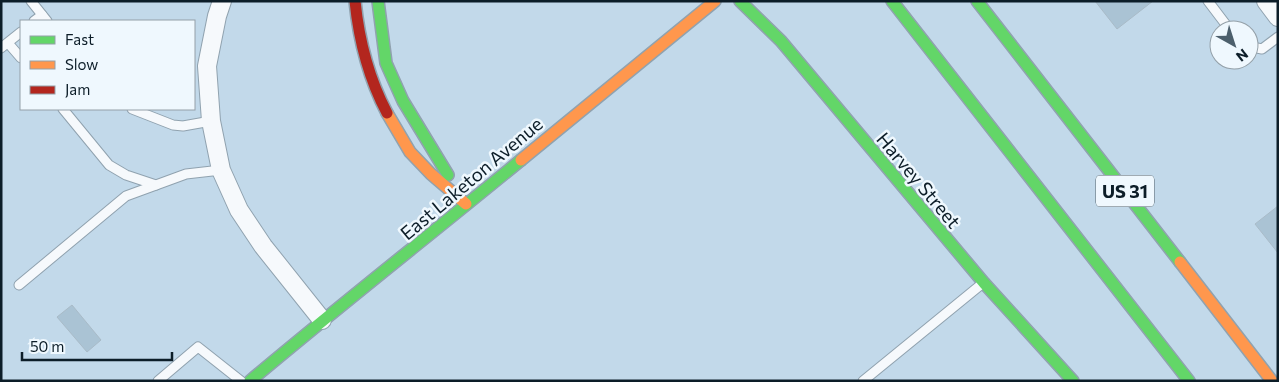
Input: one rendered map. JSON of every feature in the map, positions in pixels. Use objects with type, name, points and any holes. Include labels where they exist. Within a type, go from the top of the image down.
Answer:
[{"type":"main road","points":[[355,1],[357,30],[364,60],[372,86],[389,118],[411,153],[466,204]]},
{"type":"main road","points":[[378,1],[386,63],[403,101],[466,204]]},
{"type":"main road","name":"East Laketon Avenue","points":[[250,381],[322,320],[404,256],[715,1]]},
{"type":"main road","name":"Harvey Street","points":[[740,1],[780,41],[984,283],[1073,381]]},
{"type":"main road","points":[[892,1],[1189,381]]},
{"type":"main road","name":"US 31","points":[[977,1],[1272,381]]},
{"type":"main road","points":[[971,120],[1015,159]]},
{"type":"street","points":[[222,1],[207,66],[211,121],[221,170],[239,210],[263,246],[322,320]]},
{"type":"street","points":[[1266,1],[1278,17]]},
{"type":"lane","points":[[31,1],[45,18]]},
{"type":"lane","points":[[1208,1],[1222,20]]},
{"type":"lane","points":[[20,33],[5,46],[20,57]]},
{"type":"lane","points":[[1259,49],[1262,49],[1278,37]]},
{"type":"lane","points":[[64,110],[109,165],[126,175],[156,185]]},
{"type":"lane","points":[[135,110],[173,125],[183,126],[211,121]]},
{"type":"lane","points":[[19,285],[126,196],[186,174],[221,170]]},
{"type":"lane","points":[[863,381],[984,283]]},
{"type":"lane","points":[[158,381],[198,348],[241,381]]},
{"type":"building","points":[[1095,1],[1153,1],[1117,29]]},
{"type":"building","points":[[1278,206],[1278,253],[1255,224]]},
{"type":"building","points":[[72,305],[101,340],[87,352],[57,317]]},
{"type":"traffic: fast","points":[[378,1],[386,63],[403,101],[448,175]]},
{"type":"traffic: fast","points":[[740,1],[781,41],[984,283],[1073,381]]},
{"type":"traffic: fast","points":[[892,1],[1189,381]]},
{"type":"traffic: fast","points":[[977,1],[1180,262]]},
{"type":"traffic: fast","points":[[250,381],[521,160]]},
{"type":"traffic: slow","points":[[521,160],[715,1]]},
{"type":"traffic: slow","points":[[387,113],[410,152],[431,174],[466,204]]},
{"type":"traffic: slow","points":[[1180,262],[1272,381]]},
{"type":"traffic: jam","points":[[355,1],[365,58],[387,113]]}]
